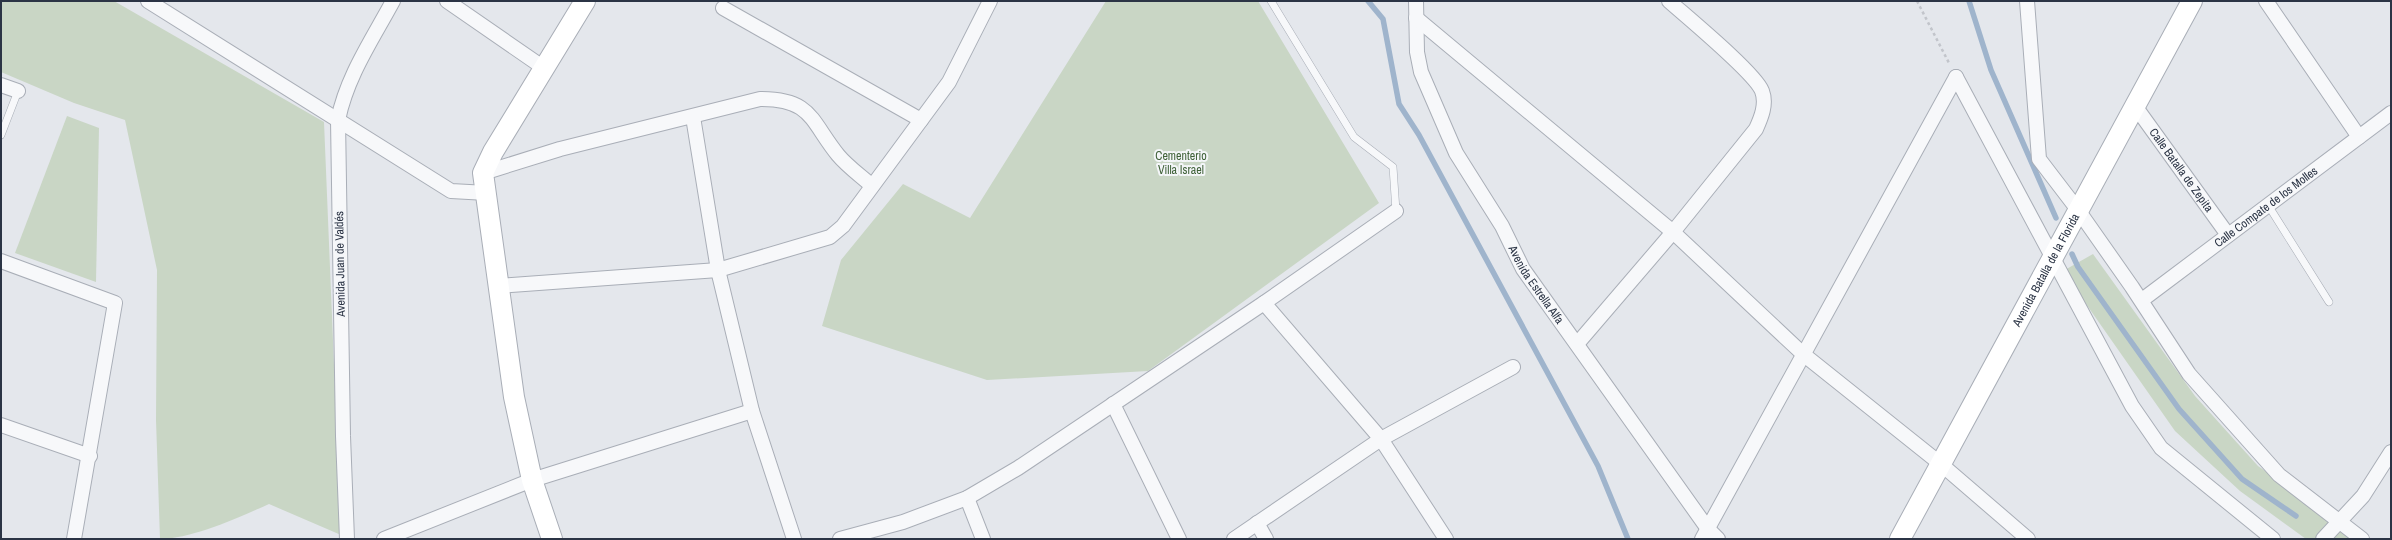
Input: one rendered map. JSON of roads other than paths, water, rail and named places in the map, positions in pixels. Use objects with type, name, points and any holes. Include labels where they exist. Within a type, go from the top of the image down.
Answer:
[{"type":"street","points":[[148,1],[451,191],[487,193]]},
{"type":"street","name":"Avenida Juan de Valdés","points":[[347,539],[343,436],[338,120],[343,96],[352,74],[393,1]]},
{"type":"street","points":[[447,1],[544,68]]},
{"type":"street","points":[[552,539],[532,480],[514,397],[483,172],[493,152],[585,1]]},
{"type":"street","points":[[498,286],[718,270],[830,237],[843,226],[949,82],[990,1]]},
{"type":"street","name":"Avenida Estrella Alfa","points":[[1416,1],[1417,52],[1422,72],[1456,153],[1502,226],[1523,269],[1577,344],[1705,534],[1718,539]]},
{"type":"street","points":[[1577,344],[1673,232],[1756,129],[1763,112],[1762,91],[1749,74],[1669,1]]},
{"type":"street","points":[[2027,1],[2039,159],[2078,210],[2142,300],[2189,374],[2279,475],[2362,539]]},
{"type":"street","name":"Avenida Batalla de la Florida","points":[[1900,539],[1942,465],[2052,258],[2192,1]]},
{"type":"street","points":[[2266,1],[2359,137]]},
{"type":"street","points":[[723,8],[921,120]]},
{"type":"street","points":[[1416,18],[1673,232],[1803,354],[1942,465],[2028,539]]},
{"type":"street","points":[[1705,534],[1956,77],[2132,406],[2161,448],[2273,539]]},
{"type":"street","points":[[1,85],[18,91]]},
{"type":"street","points":[[483,172],[560,149],[760,99],[781,99],[800,106],[816,124],[838,156],[872,186]]},
{"type":"street","name":"Calle Batalla de Zepita","points":[[2135,106],[2228,235]]},
{"type":"street","name":"Calle Compate de los Molles","points":[[2142,300],[2391,113]]},
{"type":"street","points":[[692,117],[718,270],[752,411],[794,539]]},
{"type":"street","points":[[840,539],[903,522],[967,498],[1018,468],[1264,303],[1396,212]]},
{"type":"street","points":[[1,261],[115,303],[90,456],[74,539]]},
{"type":"street","points":[[1264,303],[1381,439],[1446,539]]},
{"type":"street","points":[[1234,539],[1381,439],[1513,367]]},
{"type":"street","points":[[1113,404],[1179,539]]},
{"type":"street","points":[[384,539],[532,480],[752,411]]},
{"type":"street","points":[[1,425],[90,456]]},
{"type":"street","points":[[2323,539],[2340,523],[2363,496],[2391,452]]},
{"type":"street","points":[[967,498],[983,539]]},
{"type":"street","points":[[1258,523],[1266,539]]},
{"type":"lane","points":[[1271,1],[1354,137],[1393,167],[1396,212]]},
{"type":"lane","points":[[1,135],[18,91]]},
{"type":"lane","points":[[2268,206],[2329,302]]},
{"type":"waterway","points":[[1368,1],[1383,19],[1399,104],[1419,135],[1598,466],[1628,539]]},
{"type":"waterway","points":[[1969,1],[1991,70],[2056,218]]},
{"type":"waterway","points":[[2072,254],[2078,267],[2179,409],[2242,479],[2296,516]]},
{"type":"park label","name":"Cementerio Villa Israel","points":[[1181,163]]}]
